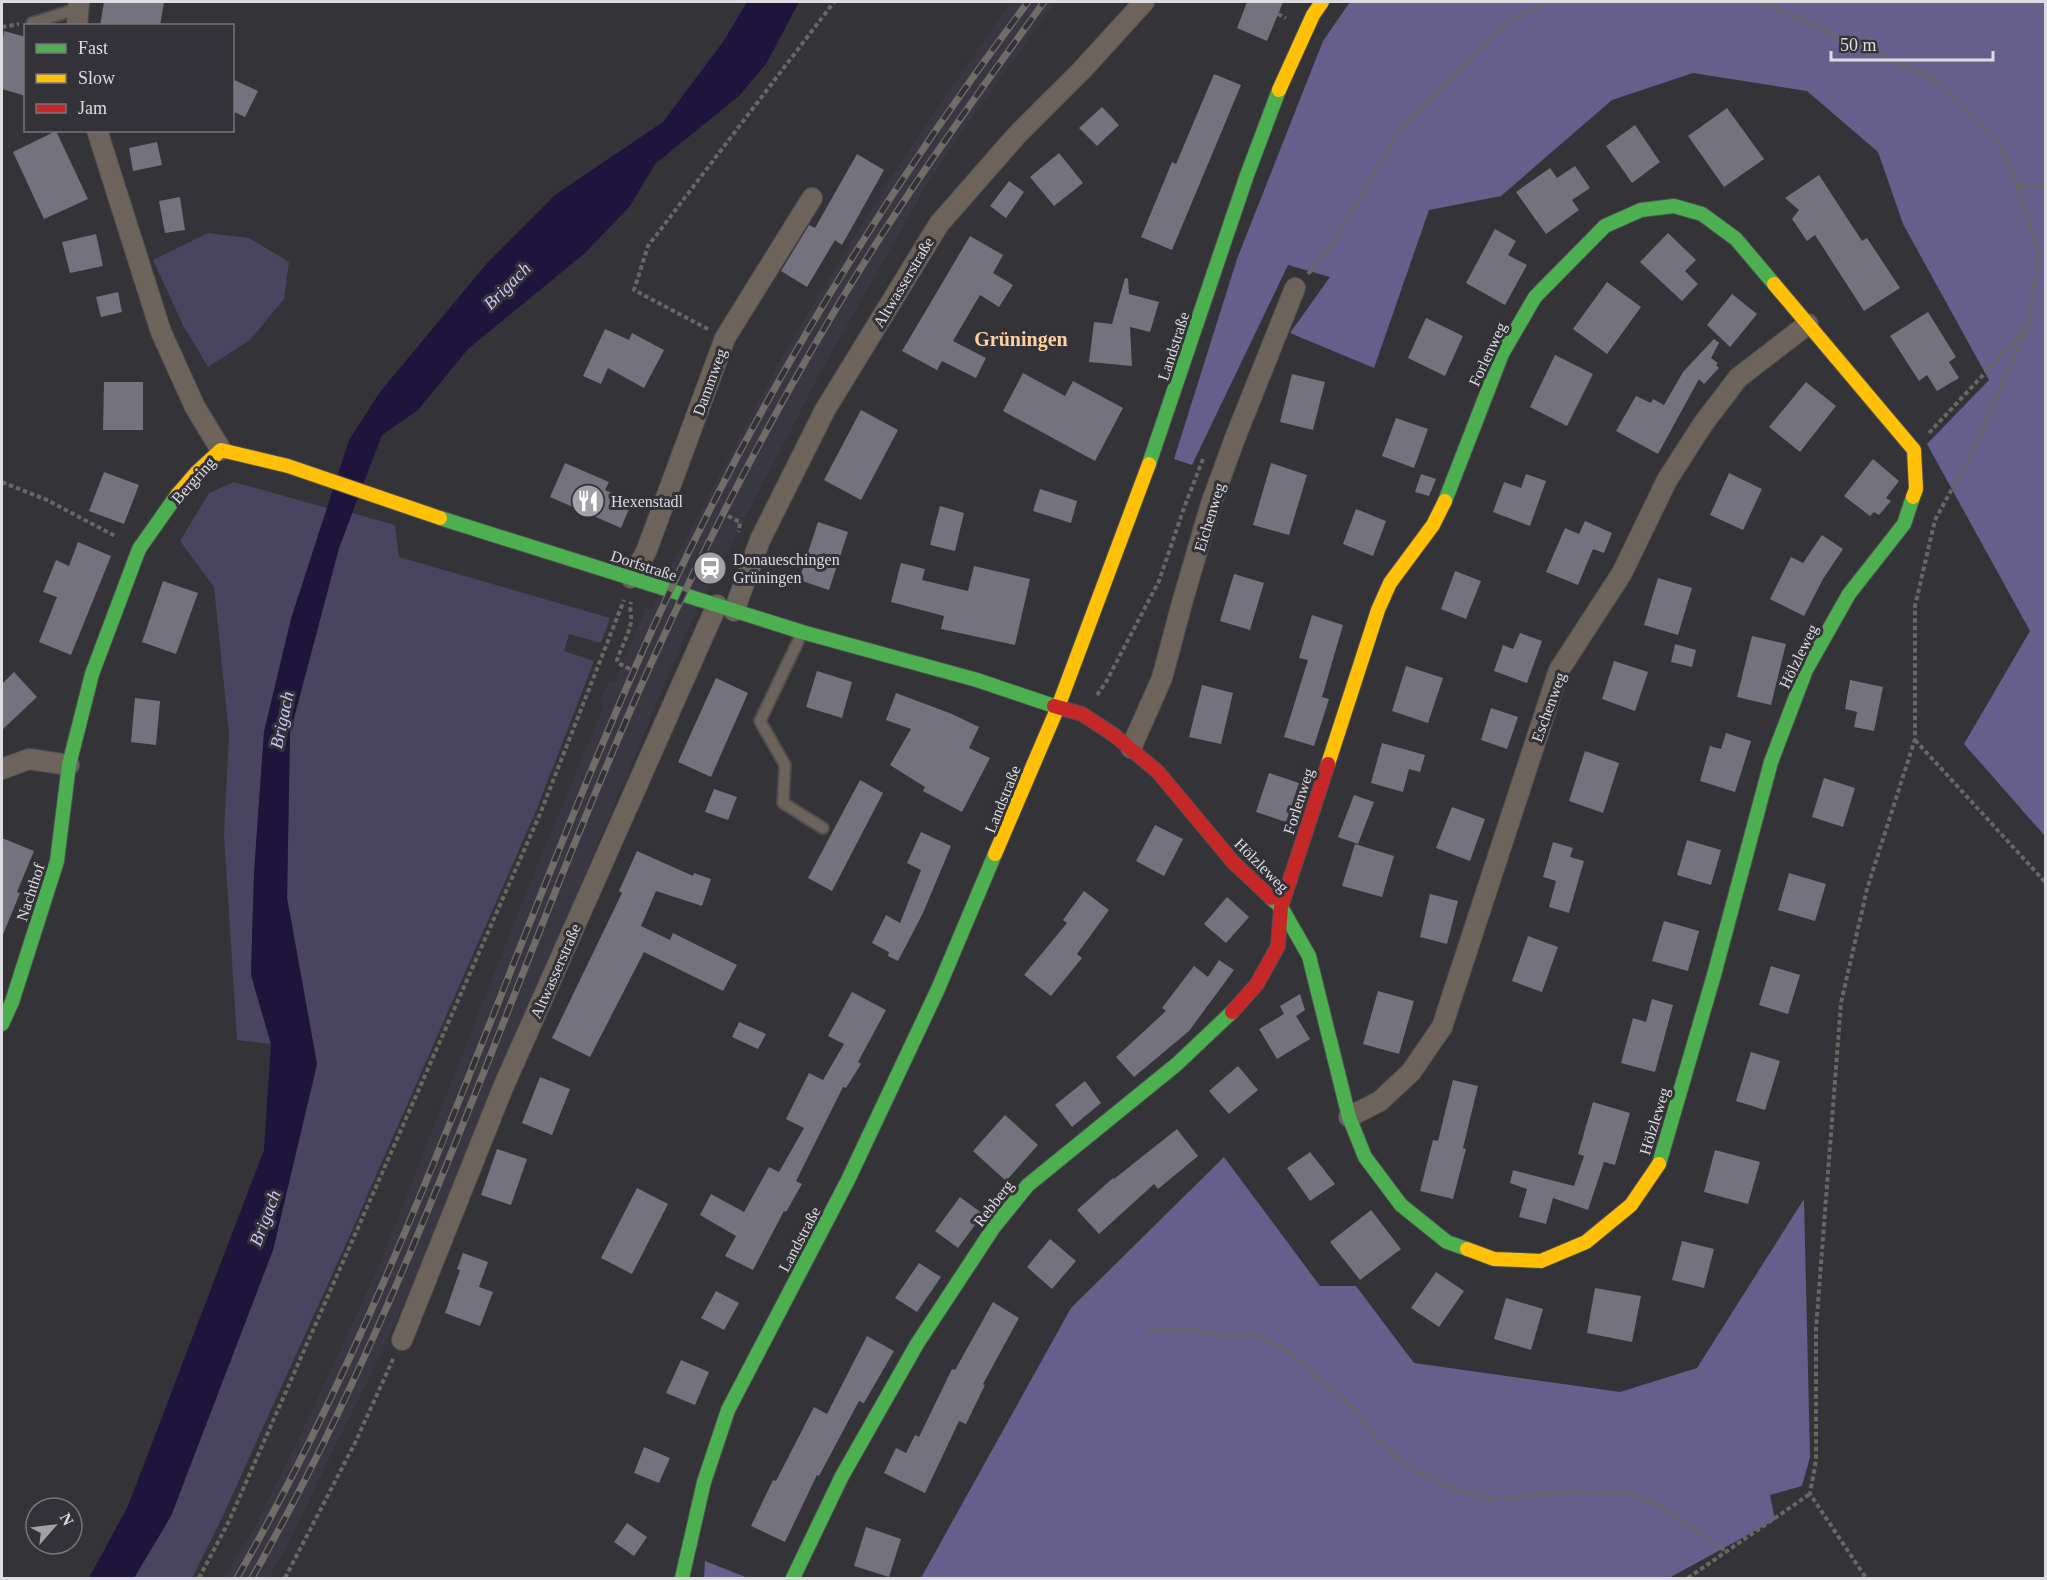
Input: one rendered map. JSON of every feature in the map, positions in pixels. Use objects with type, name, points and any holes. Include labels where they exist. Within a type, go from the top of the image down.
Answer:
[{"type":"street","name":"Altwasserstraße","points":[[402,1340],[502,1090],[725,608],[825,410],[939,224],[1016,136],[1082,70],[1144,2]]},
{"type":"street","name":"Landstraße","points":[[682,1578],[704,1482],[728,1410],[848,1180],[938,989],[1058,707],[1137,500],[1270,112],[1313,15],[1322,2]]},
{"type":"street","name":"Bergring","points":[[69,765],[92,674],[139,549],[178,494],[196,473],[221,450],[195,407],[161,332],[99,132]]},
{"type":"street","name":"Dammweg","points":[[631,578],[646,552],[725,338],[812,198]]},
{"type":"street","name":"Forlenweg","points":[[1281,907],[1378,610],[1390,583],[1433,525],[1502,354],[1535,297],[1570,258],[1605,226],[1641,210],[1674,206],[1702,214],[1736,238],[1914,450]]},
{"type":"street","name":"Eichenweg","points":[[1131,748],[1162,678],[1211,504],[1295,288]]},
{"type":"street","name":"Eschenweg","points":[[1349,1117],[1380,1101],[1411,1072],[1442,1027],[1560,670],[1622,573],[1667,480],[1703,424],[1738,378],[1808,324]]},
{"type":"street","name":"Dorfstraße","points":[[221,450],[288,466],[410,508],[725,608],[802,632],[977,680],[1058,707]]},
{"type":"street","name":"Hölzleweg","points":[[1058,707],[1082,714],[1131,748],[1158,772],[1233,862],[1281,907],[1309,956],[1349,1117],[1365,1156],[1401,1205],[1447,1242],[1494,1259],[1541,1261],[1586,1242],[1631,1205],[1660,1163],[1773,756],[1806,670],[1849,594],[1904,524],[1917,489],[1914,450]]},
{"type":"street","points":[[2,769],[29,759],[69,765]]},
{"type":"street","name":"Nachthof","points":[[2,1024],[12,1002],[57,861],[69,765]]},
{"type":"street","name":"Rebberg","points":[[794,1578],[842,1476],[917,1344],[994,1227],[1028,1185],[1177,1065],[1220,1025],[1257,984],[1278,946],[1281,907]]},
{"type":"lane","points":[[32,22],[78,12]]},
{"type":"lane","points":[[802,632],[760,721],[785,765],[783,802],[823,828]]},
{"type":"path","points":[[725,338],[634,290],[648,246],[834,2]]},
{"type":"path","points":[[1761,2],[1937,81],[1998,141],[2018,185],[2039,254],[2027,328],[1977,443],[1935,520],[1915,606],[1915,740],[1867,889],[1841,1003],[1816,1329],[1816,1460],[1810,1494],[1866,1578]]},
{"type":"path","points":[[1278,14],[1284,16]]},
{"type":"path","points":[[2018,185],[2046,187]]},
{"type":"path","points":[[1914,450],[2027,328]]},
{"type":"path","points":[[2,482],[47,500],[139,549]]},
{"type":"path","points":[[728,516],[736,520]]},
{"type":"path","points":[[199,1578],[229,1521],[540,813],[621,607],[629,611],[631,618],[617,660],[618,663],[630,669]]},
{"type":"path","points":[[1915,740],[2046,883]]},
{"type":"path","points":[[1149,1330],[1196,1329],[1217,1336],[1258,1336],[1286,1350],[1353,1408],[1380,1442],[1405,1464],[1434,1480],[1463,1492],[1490,1499],[1566,1492],[1627,1494],[1658,1504],[1727,1552]]},
{"type":"path","points":[[285,1578],[355,1443],[402,1340]]},
{"type":"path","points":[[1688,1578],[1810,1494]]},
{"type":"shaded area","points":[[1010,2],[1056,2],[929,181],[823,368],[690,624],[414,1283],[286,1548],[269,1578],[223,1578],[252,1532],[378,1268],[523,900],[604,705],[599,702],[609,680],[615,682],[646,608],[653,609],[669,570],[786,349],[896,169]]},
{"type":"shaded area","points":[[1350,2],[2045,2],[2045,836],[1964,744],[2030,631],[1927,444],[1989,380],[1903,224],[1878,152],[1807,91],[1693,73],[1612,100],[1501,196],[1429,210],[1374,368],[1290,333],[1330,277],[1288,265],[1192,465],[1174,459],[1237,259],[1323,41]]},
{"type":"shaded area","points":[[208,233],[249,238],[289,262],[284,299],[250,340],[208,367],[183,325],[153,260]]},
{"type":"shaded area","points":[[234,482],[327,508],[291,619],[264,732],[254,873],[251,975],[271,1044],[237,1040],[224,835],[229,734],[214,587],[180,541],[209,493]]},
{"type":"shaded area","points":[[352,513],[395,525],[399,557],[610,618],[601,643],[569,634],[564,651],[594,661],[536,811],[342,1253],[222,1518],[192,1578],[134,1578],[171,1516],[273,1250],[317,1064],[287,898],[290,733],[339,548]]},
{"type":"shaded area","points":[[1224,1157],[1320,1286],[1356,1286],[1414,1363],[1620,1392],[1697,1368],[1804,1199],[1810,1457],[1802,1486],[1770,1495],[1775,1520],[1669,1578],[921,1578],[1071,1308]]},
{"type":"shaded area","points":[[705,1561],[748,1578],[704,1578]]},
{"type":"water","name":"Brigach","points":[[747,2],[799,2],[766,64],[739,96],[655,164],[630,206],[585,253],[468,349],[418,410],[382,435],[339,548],[290,733],[287,898],[317,1064],[273,1250],[171,1516],[134,1578],[89,1578],[128,1506],[264,1150],[271,1044],[251,975],[254,873],[264,732],[291,619],[349,440],[380,392],[488,262],[555,195],[663,122],[723,42]]},
{"type":"building","points":[[104,2],[164,2],[160,24],[100,24]]},
{"type":"building","points":[[1247,2],[1283,2],[1267,41],[1237,28]]},
{"type":"building","points":[[4,31],[24,36],[24,95],[2,89]]},
{"type":"building","points":[[1214,74],[1241,85],[1172,250],[1141,237],[1172,162],[1176,164]]},
{"type":"building","points":[[234,80],[258,91],[245,117],[234,112]]},
{"type":"building","points":[[1102,107],[1119,125],[1097,146],[1079,128]]},
{"type":"building","points":[[1727,108],[1764,159],[1724,187],[1688,136]]},
{"type":"building","points":[[1635,125],[1660,162],[1632,183],[1606,146]]},
{"type":"building","points":[[56,132],[88,199],[44,219],[13,152]]},
{"type":"building","points":[[157,142],[162,165],[133,171],[129,148]]},
{"type":"building","points":[[1059,153],[1083,183],[1054,206],[1030,177]]},
{"type":"building","points":[[857,154],[884,170],[842,245],[835,240],[807,287],[781,271],[809,225],[815,228]]},
{"type":"building","points":[[1575,166],[1590,188],[1572,200],[1579,210],[1546,234],[1516,192],[1550,168],[1557,178]]},
{"type":"building","points":[[1819,175],[1862,241],[1867,238],[1900,288],[1864,311],[1815,235],[1807,241],[1792,219],[1799,210],[1785,198]]},
{"type":"building","points":[[1009,181],[1024,192],[1006,218],[990,206]]},
{"type":"building","points":[[180,197],[185,230],[165,233],[159,201]]},
{"type":"building","points":[[1495,229],[1516,241],[1508,255],[1527,265],[1505,305],[1466,283]]},
{"type":"building","points":[[1668,233],[1696,260],[1685,271],[1698,284],[1682,301],[1640,262]]},
{"type":"building","points":[[96,234],[103,266],[70,273],[62,242]]},
{"type":"building","points":[[970,236],[1003,255],[993,273],[1013,285],[999,307],[980,295],[953,341],[986,358],[976,378],[942,361],[937,370],[902,351]]},
{"type":"building","points":[[1125,278],[1128,279],[1129,294],[1159,302],[1150,332],[1130,327],[1132,366],[1089,362],[1094,322],[1112,324]]},
{"type":"building","points":[[1607,282],[1641,307],[1607,354],[1573,329]]},
{"type":"building","points":[[118,292],[122,312],[101,317],[96,297]]},
{"type":"building","points":[[1732,294],[1757,314],[1730,347],[1707,325]]},
{"type":"building","points":[[1928,312],[1956,357],[1949,362],[1959,378],[1937,391],[1927,375],[1919,381],[1890,336]]},
{"type":"building","points":[[1426,318],[1463,336],[1445,376],[1408,358]]},
{"type":"building","points":[[605,329],[629,340],[632,333],[664,350],[644,388],[608,368],[601,384],[583,376]]},
{"type":"building","points":[[1714,339],[1719,343],[1711,358],[1718,363],[1716,365],[1719,368],[1704,384],[1699,379],[1658,454],[1616,431],[1636,396],[1651,403],[1653,399],[1664,405],[1683,372]]},
{"type":"building","points":[[1555,355],[1593,374],[1567,426],[1530,407]]},
{"type":"building","points":[[1023,373],[1065,396],[1073,381],[1123,408],[1095,461],[1003,411]]},
{"type":"building","points":[[1292,374],[1325,382],[1313,430],[1280,422]]},
{"type":"building","points":[[104,382],[143,382],[143,430],[103,430]]},
{"type":"building","points":[[1806,382],[1836,406],[1800,452],[1769,427]]},
{"type":"building","points":[[861,410],[898,430],[861,500],[824,480]]},
{"type":"building","points":[[1396,418],[1428,429],[1414,468],[1382,456]]},
{"type":"building","points":[[1873,459],[1899,481],[1886,498],[1891,501],[1879,515],[1874,512],[1870,516],[1844,496]]},
{"type":"building","points":[[565,463],[609,482],[605,490],[632,502],[621,528],[550,497]]},
{"type":"building","points":[[1271,463],[1307,475],[1289,535],[1253,525]]},
{"type":"building","points":[[104,472],[139,485],[124,524],[89,511]]},
{"type":"building","points":[[1729,473],[1762,489],[1743,530],[1710,515]]},
{"type":"building","points":[[1421,474],[1436,479],[1429,496],[1415,492]]},
{"type":"building","points":[[1526,474],[1546,481],[1530,526],[1493,512],[1504,482],[1521,488]]},
{"type":"building","points":[[1040,489],[1077,501],[1071,523],[1033,511]]},
{"type":"building","points":[[940,506],[964,513],[955,551],[930,545]]},
{"type":"building","points":[[1356,509],[1386,521],[1373,556],[1343,544]]},
{"type":"building","points":[[1585,521],[1612,533],[1604,553],[1593,549],[1578,585],[1546,572],[1565,528],[1579,534]]},
{"type":"building","points":[[818,522],[848,532],[829,590],[799,580]]},
{"type":"building","points":[[1822,535],[1843,549],[1823,579],[1804,616],[1770,599],[1791,557],[1803,563]]},
{"type":"building","points":[[78,542],[111,556],[71,655],[39,642],[57,597],[43,592],[56,560],[69,566]]},
{"type":"building","points":[[901,563],[925,569],[922,580],[968,591],[974,566],[1030,579],[1015,645],[941,629],[944,616],[891,602]]},
{"type":"building","points":[[1455,571],[1481,581],[1466,619],[1441,609]]},
{"type":"building","points":[[1234,574],[1264,583],[1250,630],[1220,621]]},
{"type":"building","points":[[1658,578],[1692,588],[1678,635],[1644,625]]},
{"type":"building","points":[[163,581],[198,593],[176,654],[142,642]]},
{"type":"building","points":[[1312,615],[1343,625],[1322,697],[1329,699],[1314,746],[1284,737],[1308,660],[1299,658]]},
{"type":"building","points":[[1520,633],[1542,641],[1527,683],[1494,671],[1503,645],[1513,649]]},
{"type":"building","points":[[1752,636],[1786,644],[1771,705],[1737,697]]},
{"type":"building","points":[[1675,644],[1696,650],[1692,667],[1671,662]]},
{"type":"building","points":[[1614,661],[1648,672],[1635,711],[1602,699]]},
{"type":"building","points":[[1406,666],[1443,678],[1428,723],[1392,711]]},
{"type":"building","points":[[817,671],[852,682],[842,718],[806,707]]},
{"type":"building","points":[[14,672],[37,697],[2,730],[2,684]]},
{"type":"building","points":[[716,678],[748,693],[711,777],[678,762]]},
{"type":"building","points":[[1850,680],[1883,687],[1874,731],[1854,727],[1857,712],[1845,709]]},
{"type":"building","points":[[1202,685],[1233,693],[1221,744],[1189,737]]},
{"type":"building","points":[[896,693],[979,727],[969,748],[990,758],[962,812],[923,791],[925,787],[890,765],[911,729],[886,720]]},
{"type":"building","points":[[135,698],[160,701],[156,745],[131,742]]},
{"type":"building","points":[[1491,708],[1518,717],[1507,749],[1481,740]]},
{"type":"building","points":[[1726,733],[1751,741],[1735,792],[1700,781],[1710,746],[1721,749]]},
{"type":"building","points":[[1382,743],[1425,755],[1420,772],[1409,769],[1403,792],[1371,783]]},
{"type":"building","points":[[1585,751],[1619,763],[1603,813],[1569,801]]},
{"type":"building","points":[[1269,773],[1299,783],[1286,822],[1256,812]]},
{"type":"building","points":[[1824,778],[1855,788],[1843,827],[1812,817]]},
{"type":"building","points":[[860,780],[883,793],[832,891],[808,878]]},
{"type":"building","points":[[714,789],[737,797],[728,820],[705,812]]},
{"type":"building","points":[[1354,795],[1374,802],[1358,844],[1338,837]]},
{"type":"building","points":[[1452,807],[1485,819],[1470,861],[1436,848]]},
{"type":"building","points":[[1155,825],[1183,839],[1164,876],[1136,861]]},
{"type":"building","points":[[921,832],[951,846],[923,913],[898,961],[888,956],[889,952],[872,943],[886,915],[900,923],[921,870],[907,863]]},
{"type":"building","points":[[2,838],[34,851],[2,937]]},
{"type":"building","points":[[1687,840],[1721,850],[1711,885],[1677,875]]},
{"type":"building","points":[[1553,842],[1573,848],[1570,857],[1584,861],[1569,913],[1549,907],[1556,881],[1543,877]]},
{"type":"building","points":[[1355,844],[1394,856],[1382,897],[1342,886]]},
{"type":"building","points":[[637,851],[693,876],[694,873],[711,879],[702,906],[656,891],[641,926],[670,940],[673,933],[737,965],[723,991],[644,952],[590,1057],[552,1038],[622,893],[619,891]]},
{"type":"building","points":[[1789,873],[1826,884],[1815,921],[1778,910]]},
{"type":"building","points":[[1084,891],[1109,910],[1077,954],[1082,958],[1051,996],[1024,975],[1067,923],[1063,920]]},
{"type":"building","points":[[1430,894],[1458,901],[1447,944],[1420,937]]},
{"type":"building","points":[[1227,897],[1249,917],[1226,943],[1204,924]]},
{"type":"building","points":[[1664,921],[1699,931],[1688,971],[1652,961]]},
{"type":"building","points":[[1528,936],[1558,947],[1542,992],[1512,981]]},
{"type":"building","points":[[1219,960],[1234,970],[1189,1031],[1134,1077],[1116,1057],[1166,1011],[1162,1008],[1194,966],[1208,977]]},
{"type":"building","points":[[1771,966],[1800,975],[1788,1014],[1759,1005]]},
{"type":"building","points":[[1378,991],[1414,1001],[1399,1054],[1363,1044]]},
{"type":"building","points":[[852,992],[886,1010],[858,1062],[861,1064],[846,1088],[843,1087],[796,1181],[802,1184],[786,1212],[784,1211],[753,1270],[725,1256],[736,1236],[700,1215],[711,1194],[744,1212],[769,1167],[779,1172],[804,1128],[786,1119],[809,1073],[823,1080],[844,1044],[828,1036]]},
{"type":"building","points":[[1300,994],[1305,1010],[1296,1016],[1310,1039],[1277,1059],[1259,1029],[1284,1014],[1280,1006]]},
{"type":"building","points":[[1652,999],[1673,1005],[1655,1072],[1621,1063],[1633,1018],[1646,1022]]},
{"type":"building","points":[[739,1022],[766,1034],[758,1049],[732,1037]]},
{"type":"building","points":[[1751,1052],[1780,1061],[1765,1110],[1736,1101]]},
{"type":"building","points":[[1238,1066],[1258,1090],[1229,1114],[1209,1091]]},
{"type":"building","points":[[540,1077],[570,1089],[552,1135],[522,1123]]},
{"type":"building","points":[[1453,1080],[1478,1086],[1463,1148],[1466,1149],[1453,1199],[1420,1191],[1433,1140],[1438,1141]]},
{"type":"building","points":[[1085,1081],[1101,1103],[1072,1127],[1055,1105]]},
{"type":"building","points":[[1593,1102],[1630,1113],[1615,1165],[1604,1162],[1588,1210],[1553,1198],[1546,1224],[1519,1217],[1527,1189],[1510,1183],[1513,1170],[1574,1186],[1584,1156],[1578,1154]]},
{"type":"building","points":[[1005,1115],[1038,1145],[1006,1181],[973,1151]]},
{"type":"building","points":[[1177,1129],[1198,1156],[1158,1189],[1154,1184],[1099,1234],[1077,1210],[1113,1178]]},
{"type":"building","points":[[497,1149],[527,1159],[511,1205],[481,1195]]},
{"type":"building","points":[[1715,1150],[1760,1162],[1748,1204],[1704,1192]]},
{"type":"building","points":[[1310,1152],[1335,1184],[1310,1201],[1287,1168]]},
{"type":"building","points":[[637,1188],[668,1204],[632,1274],[601,1258]]},
{"type":"building","points":[[960,1197],[983,1214],[958,1248],[935,1231]]},
{"type":"building","points":[[1371,1210],[1401,1249],[1360,1280],[1330,1242]]},
{"type":"building","points":[[1050,1239],[1076,1261],[1052,1289],[1027,1267]]},
{"type":"building","points":[[1682,1241],[1714,1249],[1704,1288],[1672,1280]]},
{"type":"building","points":[[463,1253],[488,1262],[479,1287],[493,1292],[480,1326],[445,1313],[460,1270],[457,1269]]},
{"type":"building","points":[[919,1263],[941,1277],[917,1312],[895,1298]]},
{"type":"building","points":[[1436,1272],[1464,1291],[1439,1327],[1411,1308]]},
{"type":"building","points":[[1595,1288],[1641,1296],[1632,1342],[1587,1333]]},
{"type":"building","points":[[716,1291],[739,1303],[724,1330],[701,1318]]},
{"type":"building","points":[[1506,1298],[1543,1309],[1531,1350],[1494,1339]]},
{"type":"building","points":[[993,1302],[1019,1318],[983,1384],[985,1385],[966,1424],[959,1421],[925,1493],[884,1473],[896,1448],[906,1453],[915,1435],[919,1437],[952,1369],[955,1370]]},
{"type":"building","points":[[867,1336],[894,1351],[864,1403],[859,1401],[819,1476],[817,1475],[785,1542],[751,1526],[773,1480],[776,1481],[814,1407],[827,1414]]},
{"type":"building","points":[[681,1360],[709,1372],[695,1405],[666,1393]]},
{"type":"building","points":[[644,1447],[670,1458],[659,1483],[634,1473]]},
{"type":"building","points":[[627,1523],[647,1537],[634,1556],[614,1542]]},
{"type":"building","points":[[866,1527],[901,1539],[889,1577],[854,1566]]},
{"type":"railway","points":[[237,1578],[296,1469],[350,1357],[448,1128],[540,896],[636,666],[719,492],[765,406],[863,240],[916,159],[1028,2]]},
{"type":"railway","points":[[252,1578],[311,1468],[365,1356],[415,1242],[601,780],[650,666],[734,492],[796,378],[861,267],[932,159],[1044,2]]},
{"type":"traffic: fast","points":[[1149,464],[1247,175],[1279,90]]},
{"type":"traffic: fast","points":[[1445,501],[1502,354],[1535,297],[1605,226],[1641,210],[1674,206],[1702,214],[1736,239],[1774,284]]},
{"type":"traffic: fast","points":[[2,1024],[12,1002],[57,861],[69,765],[92,674],[139,549],[177,495]]},
{"type":"traffic: fast","points":[[1659,1164],[1714,975],[1771,762],[1806,670],[1849,594],[1904,524],[1913,497]]},
{"type":"traffic: fast","points":[[440,518],[802,632],[977,680],[1054,706]]},
{"type":"traffic: fast","points":[[682,1578],[704,1482],[728,1410],[848,1180],[938,989],[995,854]]},
{"type":"traffic: fast","points":[[1271,898],[1281,907],[1309,956],[1349,1117],[1365,1157],[1401,1205],[1447,1242],[1467,1249]]},
{"type":"traffic: fast","points":[[793,1578],[842,1476],[917,1344],[994,1227],[1028,1185],[1177,1064],[1232,1012]]},
{"type":"traffic: slow","points":[[1279,90],[1313,15],[1322,2]]},
{"type":"traffic: slow","points":[[1774,284],[1914,450],[1916,489],[1913,497]]},
{"type":"traffic: slow","points":[[177,495],[221,450],[288,466],[440,518]]},
{"type":"traffic: slow","points":[[995,854],[1058,707],[1149,464]]},
{"type":"traffic: slow","points":[[1328,764],[1378,610],[1390,583],[1433,525],[1445,501]]},
{"type":"traffic: slow","points":[[1467,1249],[1494,1259],[1541,1261],[1586,1242],[1631,1205],[1659,1164]]},
{"type":"traffic: jam","points":[[1054,706],[1082,714],[1114,735],[1158,772],[1233,862],[1271,898]]},
{"type":"traffic: jam","points":[[1232,1012],[1257,984],[1278,946],[1281,907],[1328,764]]},
{"type":"place","name":"Hexenstadl","points":[[588,501]]},
{"type":"place","name":"Donaueschingen Grüningen","points":[[710,568]]},
{"type":"district","name":"Grüningen","points":[[1021,339]]}]
